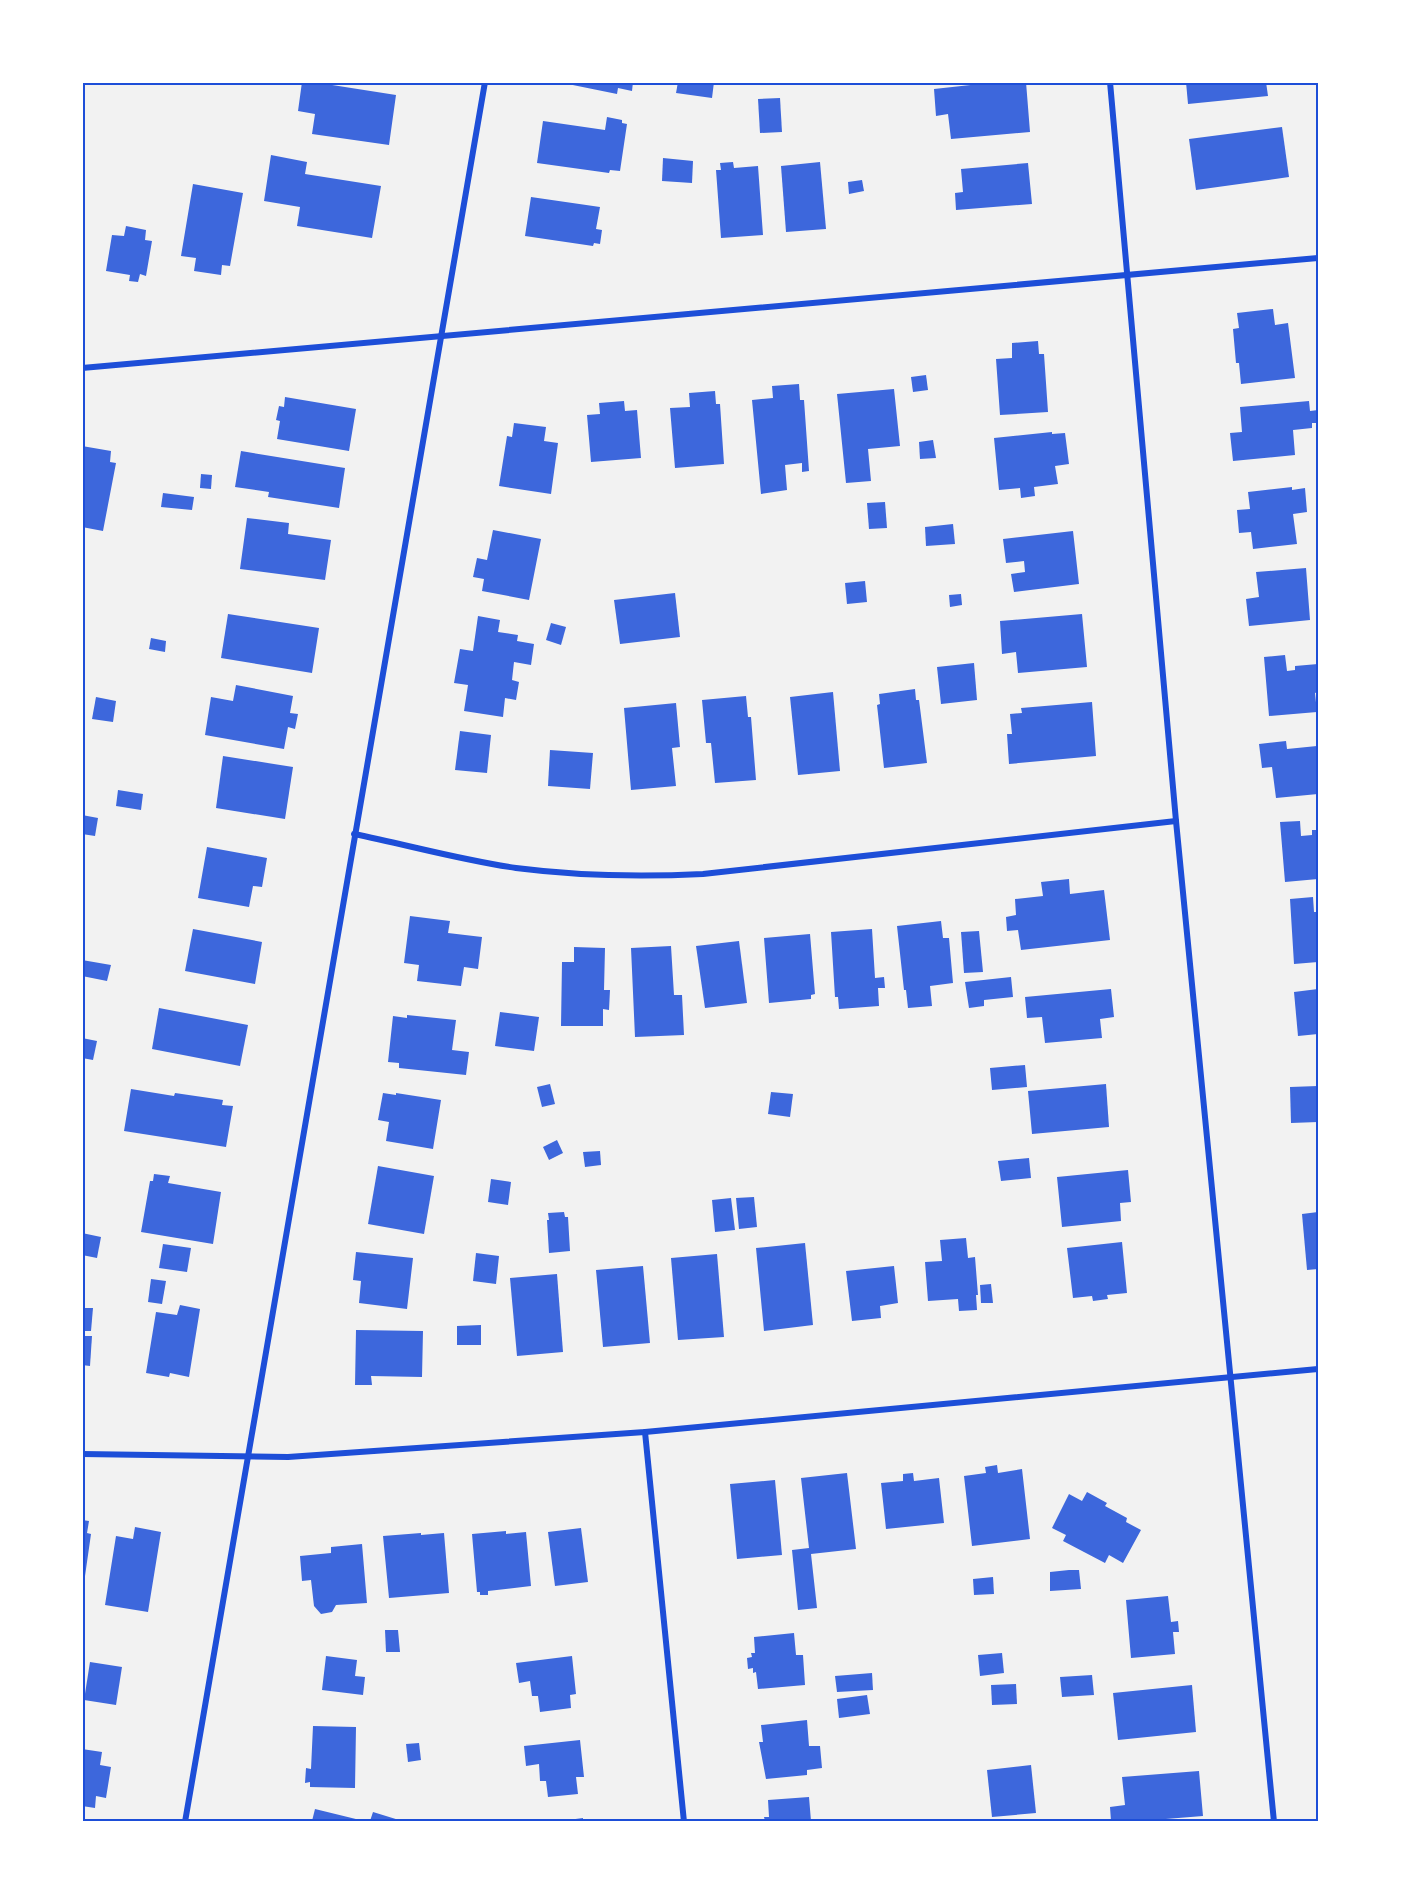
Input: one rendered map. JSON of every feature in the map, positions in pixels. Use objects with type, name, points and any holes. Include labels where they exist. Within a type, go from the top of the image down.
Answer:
[{"type":"street","points":[[185,1821],[485,82]]},
{"type":"street","points":[[1110,82],[1176,821],[1274,1821]]},
{"type":"street","points":[[82,368],[1318,258]]},
{"type":"street","points":[[354,834],[515,867],[624,876],[665,876],[703,874],[1176,821]]},
{"type":"street","points":[[82,1454],[288,1457],[645,1432],[1318,1369]]},
{"type":"street","points":[[645,1432],[684,1821]]},
{"type":"building","points":[[302,82],[396,95],[389,145],[312,134],[315,114],[298,111]]},
{"type":"building","points":[[558,82],[633,82],[632,91],[618,88],[617,94]]},
{"type":"building","points":[[678,82],[714,82],[712,98],[676,93]]},
{"type":"building","points":[[998,82],[1026,82],[1030,132],[951,139],[948,114],[936,116],[934,89]]},
{"type":"building","points":[[1186,82],[1266,82],[1268,96],[1188,104]]},
{"type":"building","points":[[780,98],[782,132],[760,133],[758,99]]},
{"type":"building","points":[[607,117],[622,120],[622,123],[627,124],[620,171],[610,170],[609,173],[537,163],[543,121],[605,130]]},
{"type":"building","points":[[1282,127],[1289,177],[1196,190],[1189,139]]},
{"type":"building","points":[[271,155],[307,162],[305,174],[381,186],[372,238],[297,226],[300,207],[264,201]]},
{"type":"building","points":[[663,158],[693,161],[692,183],[662,181]]},
{"type":"building","points":[[733,162],[734,168],[758,166],[763,235],[721,238],[716,170],[721,170],[720,163]]},
{"type":"building","points":[[820,162],[826,229],[786,232],[781,166]]},
{"type":"building","points":[[1028,163],[1032,204],[956,210],[955,193],[963,192],[961,169]]},
{"type":"building","points":[[862,180],[864,191],[849,194],[848,182]]},
{"type":"building","points":[[193,184],[243,193],[230,266],[222,265],[221,275],[194,271],[196,258],[181,256]]},
{"type":"building","points":[[531,197],[600,207],[596,229],[602,230],[600,244],[594,243],[593,246],[525,236]]},
{"type":"building","points":[[126,226],[146,230],[145,240],[152,241],[146,276],[140,274],[138,282],[129,281],[130,275],[106,271],[112,235],[124,236]]},
{"type":"building","points":[[1273,309],[1275,325],[1288,323],[1295,378],[1241,384],[1239,363],[1236,363],[1233,329],[1239,328],[1237,313]]},
{"type":"building","points":[[1038,341],[1039,354],[1044,354],[1048,412],[1000,415],[996,359],[1012,358],[1012,343]]},
{"type":"building","points":[[926,375],[928,390],[913,392],[911,377]]},
{"type":"building","points":[[799,384],[800,400],[804,400],[809,471],[802,472],[802,463],[785,465],[787,490],[761,494],[752,400],[773,398],[772,386]]},
{"type":"building","points":[[894,389],[900,446],[868,449],[871,481],[846,483],[837,394]]},
{"type":"building","points":[[715,391],[716,404],[720,404],[724,464],[675,468],[670,408],[690,407],[689,393]]},
{"type":"building","points":[[285,397],[356,409],[349,451],[277,439],[280,421],[276,420],[279,406],[284,407]]},
{"type":"building","points":[[624,401],[625,411],[637,410],[641,458],[591,462],[587,415],[600,414],[599,403]]},
{"type":"building","points":[[1309,401],[1310,411],[1318,410],[1318,423],[1312,423],[1312,428],[1293,430],[1295,455],[1233,461],[1230,433],[1242,432],[1240,407]]},
{"type":"building","points":[[514,423],[546,427],[544,441],[558,443],[551,494],[499,486],[507,436],[512,437]]},
{"type":"building","points":[[1052,432],[1052,434],[1065,433],[1069,464],[1055,466],[1058,484],[1034,487],[1035,496],[1021,498],[1020,488],[999,490],[994,438]]},
{"type":"building","points":[[933,440],[936,458],[920,459],[919,442]]},
{"type":"building","points":[[82,446],[111,451],[110,462],[116,463],[103,531],[82,527]]},
{"type":"building","points":[[241,451],[345,468],[339,508],[268,497],[269,492],[235,487]]},
{"type":"building","points":[[201,474],[212,475],[211,489],[200,488]]},
{"type":"building","points":[[1292,487],[1292,490],[1305,488],[1307,512],[1293,514],[1297,544],[1253,549],[1251,532],[1239,533],[1237,510],[1250,509],[1248,492]]},
{"type":"building","points":[[163,493],[194,497],[192,510],[161,507]]},
{"type":"building","points":[[885,502],[887,528],[869,529],[867,503]]},
{"type":"building","points":[[247,518],[289,523],[288,534],[331,540],[325,580],[240,569]]},
{"type":"building","points":[[953,524],[955,544],[926,546],[925,527]]},
{"type":"building","points":[[493,530],[541,539],[529,600],[482,591],[484,579],[473,577],[477,558],[487,560]]},
{"type":"building","points":[[1073,531],[1079,584],[1014,592],[1011,574],[1025,572],[1024,561],[1006,563],[1003,539]]},
{"type":"building","points":[[1306,568],[1310,620],[1249,626],[1246,599],[1259,597],[1256,572]]},
{"type":"building","points":[[865,581],[867,602],[847,604],[845,583]]},
{"type":"building","points":[[675,593],[680,637],[620,644],[614,600]]},
{"type":"building","points":[[961,594],[962,605],[950,607],[949,595]]},
{"type":"building","points":[[228,614],[319,628],[312,673],[221,658]]},
{"type":"building","points":[[1082,614],[1087,667],[1018,673],[1016,652],[1002,654],[1000,621]]},
{"type":"building","points":[[478,616],[500,620],[498,632],[518,635],[517,641],[534,644],[531,665],[514,662],[512,680],[519,682],[516,700],[505,698],[503,717],[464,711],[468,685],[454,683],[460,649],[473,651]]},
{"type":"building","points":[[551,623],[566,627],[561,645],[546,640]]},
{"type":"building","points":[[151,638],[166,641],[165,652],[149,649]]},
{"type":"building","points":[[1285,655],[1287,671],[1295,670],[1295,666],[1318,664],[1318,692],[1315,693],[1317,712],[1269,716],[1264,657]]},
{"type":"building","points":[[974,663],[977,700],[941,704],[937,667]]},
{"type":"building","points":[[236,685],[293,696],[290,713],[298,714],[295,729],[288,727],[284,749],[205,735],[211,697],[233,701]]},
{"type":"building","points":[[915,689],[916,700],[919,700],[927,763],[884,768],[877,705],[880,704],[879,694]]},
{"type":"building","points":[[833,692],[840,771],[798,775],[790,697]]},
{"type":"building","points":[[746,696],[748,717],[751,717],[756,780],[715,783],[711,743],[706,743],[702,700]]},
{"type":"building","points":[[96,697],[116,701],[113,722],[92,719]]},
{"type":"building","points":[[1092,702],[1096,756],[1009,764],[1007,734],[1012,734],[1010,714],[1022,713],[1021,708]]},
{"type":"building","points":[[676,703],[680,747],[672,748],[676,786],[631,790],[624,708]]},
{"type":"building","points":[[460,731],[491,735],[487,773],[455,770]]},
{"type":"building","points":[[1286,741],[1287,749],[1317,746],[1318,794],[1276,798],[1272,767],[1262,768],[1259,744]]},
{"type":"building","points":[[550,750],[593,753],[590,789],[548,786]]},
{"type":"building","points":[[223,756],[293,767],[285,819],[216,808]]},
{"type":"building","points":[[118,790],[143,794],[141,810],[116,806]]},
{"type":"building","points":[[82,815],[98,818],[95,836],[82,834]]},
{"type":"building","points":[[1300,821],[1301,836],[1312,835],[1312,830],[1318,830],[1318,879],[1285,882],[1280,822]]},
{"type":"building","points":[[207,847],[267,858],[262,887],[253,886],[249,907],[198,898]]},
{"type":"building","points":[[1069,879],[1070,894],[1104,890],[1110,940],[1021,950],[1018,930],[1007,931],[1006,917],[1016,915],[1015,899],[1043,896],[1041,882]]},
{"type":"building","points":[[1313,897],[1314,912],[1318,912],[1318,962],[1294,964],[1290,899]]},
{"type":"building","points":[[410,916],[450,921],[448,933],[482,937],[478,969],[464,967],[461,986],[417,981],[419,965],[404,963]]},
{"type":"building","points":[[941,921],[943,938],[949,938],[953,983],[930,986],[932,1006],[908,1008],[897,926]]},
{"type":"building","points":[[193,929],[262,942],[255,984],[185,971]]},
{"type":"building","points":[[872,929],[875,978],[884,977],[885,988],[878,988],[879,1006],[839,1009],[838,997],[835,997],[831,932]]},
{"type":"building","points":[[979,931],[983,972],[964,973],[961,932]]},
{"type":"building","points":[[810,934],[815,994],[811,995],[811,999],[769,1003],[764,938]]},
{"type":"building","points":[[739,941],[747,1003],[705,1008],[696,946]]},
{"type":"building","points":[[671,946],[674,995],[682,995],[684,1035],[635,1037],[631,948]]},
{"type":"building","points":[[574,947],[605,948],[604,990],[610,990],[609,1010],[603,1009],[603,1026],[561,1026],[562,962],[574,962]]},
{"type":"building","points":[[82,960],[111,965],[107,981],[82,976]]},
{"type":"building","points":[[1011,977],[1013,997],[984,1000],[984,1006],[969,1008],[965,982]]},
{"type":"building","points":[[1111,989],[1114,1017],[1100,1019],[1102,1038],[1045,1043],[1042,1017],[1027,1018],[1025,997]]},
{"type":"building","points":[[1318,989],[1318,1034],[1298,1036],[1294,992]]},
{"type":"building","points":[[159,1008],[248,1025],[240,1066],[152,1049]]},
{"type":"building","points":[[500,1012],[539,1017],[534,1051],[495,1046]]},
{"type":"building","points":[[407,1015],[456,1020],[452,1050],[469,1052],[466,1075],[399,1068],[399,1063],[388,1062],[393,1016],[407,1018]]},
{"type":"building","points":[[82,1038],[97,1041],[93,1060],[82,1058]]},
{"type":"building","points":[[1025,1065],[1027,1087],[992,1090],[990,1068]]},
{"type":"building","points":[[550,1084],[555,1104],[542,1107],[537,1087]]},
{"type":"building","points":[[1106,1084],[1109,1127],[1032,1134],[1028,1091]]},
{"type":"building","points":[[1318,1086],[1318,1122],[1291,1123],[1290,1087]]},
{"type":"building","points":[[131,1089],[174,1096],[175,1093],[223,1100],[222,1105],[233,1106],[226,1147],[124,1131]]},
{"type":"building","points":[[771,1092],[793,1094],[790,1117],[768,1114]]},
{"type":"building","points":[[383,1093],[441,1100],[433,1149],[386,1141],[389,1122],[378,1120]]},
{"type":"building","points":[[557,1140],[563,1153],[549,1160],[543,1147]]},
{"type":"building","points":[[600,1151],[601,1165],[585,1167],[583,1152]]},
{"type":"building","points":[[1029,1158],[1031,1178],[1001,1181],[998,1161]]},
{"type":"building","points":[[378,1166],[434,1176],[424,1234],[368,1224]]},
{"type":"building","points":[[1128,1170],[1131,1202],[1120,1203],[1121,1221],[1062,1227],[1057,1177]]},
{"type":"building","points":[[154,1174],[170,1176],[168,1183],[221,1192],[213,1244],[141,1232],[150,1181],[153,1181]]},
{"type":"building","points":[[491,1179],[511,1182],[508,1205],[488,1202]]},
{"type":"building","points":[[754,1197],[757,1227],[739,1229],[736,1198]]},
{"type":"building","points":[[731,1198],[735,1230],[715,1232],[712,1200]]},
{"type":"building","points":[[564,1212],[565,1217],[568,1217],[570,1251],[549,1253],[548,1213]]},
{"type":"building","points":[[1318,1212],[1318,1269],[1307,1270],[1302,1214]]},
{"type":"building","points":[[82,1233],[101,1237],[97,1258],[82,1255]]},
{"type":"building","points":[[966,1238],[968,1258],[975,1257],[977,1310],[959,1311],[958,1299],[928,1301],[925,1262],[942,1261],[940,1240]]},
{"type":"building","points":[[1122,1242],[1127,1293],[1107,1295],[1108,1299],[1093,1301],[1092,1296],[1073,1298],[1067,1248]]},
{"type":"building","points":[[805,1243],[813,1325],[764,1331],[756,1248]]},
{"type":"building","points":[[163,1244],[191,1248],[187,1272],[159,1268]]},
{"type":"building","points":[[356,1252],[413,1258],[407,1309],[359,1303],[361,1281],[353,1280]]},
{"type":"building","points":[[476,1253],[499,1256],[496,1284],[473,1281]]},
{"type":"building","points":[[717,1254],[724,1337],[678,1340],[671,1258]]},
{"type":"building","points":[[643,1266],[650,1343],[603,1347],[596,1270]]},
{"type":"building","points":[[894,1266],[898,1303],[880,1306],[881,1318],[852,1321],[846,1271]]},
{"type":"building","points":[[557,1274],[563,1352],[517,1356],[510,1278]]},
{"type":"building","points":[[151,1279],[166,1281],[162,1304],[148,1302]]},
{"type":"building","points":[[991,1284],[993,1303],[981,1303],[980,1285]]},
{"type":"building","points":[[180,1305],[200,1309],[189,1377],[170,1373],[169,1377],[146,1373],[156,1312],[177,1315]]},
{"type":"building","points":[[82,1308],[93,1308],[91,1331],[82,1331]]},
{"type":"building","points":[[481,1325],[481,1345],[457,1345],[457,1326]]},
{"type":"building","points":[[356,1330],[423,1331],[422,1377],[371,1376],[372,1385],[355,1385]]},
{"type":"building","points":[[82,1336],[92,1336],[90,1366],[82,1365]]},
{"type":"building","points":[[997,1465],[998,1473],[1022,1469],[1030,1539],[972,1546],[964,1476],[986,1473],[985,1467]]},
{"type":"building","points":[[847,1473],[856,1549],[811,1554],[817,1608],[798,1610],[792,1550],[809,1548],[801,1478]]},
{"type":"building","points":[[913,1473],[914,1481],[939,1478],[944,1523],[886,1529],[881,1483],[903,1481],[903,1474]]},
{"type":"building","points":[[775,1480],[782,1555],[737,1559],[730,1484]]},
{"type":"building","points":[[1087,1492],[1107,1503],[1105,1506],[1127,1518],[1126,1522],[1141,1530],[1123,1563],[1109,1555],[1105,1563],[1063,1541],[1066,1535],[1052,1528],[1069,1494],[1082,1501]]},
{"type":"building","points":[[82,1520],[89,1521],[87,1533],[91,1534],[84,1583],[82,1583]]},
{"type":"building","points":[[135,1527],[161,1532],[148,1612],[105,1605],[116,1536],[133,1539]]},
{"type":"building","points":[[581,1528],[588,1582],[555,1586],[548,1532]]},
{"type":"building","points":[[506,1531],[506,1534],[526,1532],[531,1586],[488,1591],[488,1595],[480,1595],[480,1592],[477,1592],[472,1534]]},
{"type":"building","points":[[421,1533],[421,1535],[444,1533],[449,1593],[389,1598],[383,1536]]},
{"type":"building","points":[[362,1544],[367,1603],[336,1605],[332,1612],[321,1614],[314,1606],[311,1580],[302,1581],[300,1556],[331,1553],[331,1547]]},
{"type":"building","points":[[1079,1570],[1081,1589],[1050,1591],[1050,1572]]},
{"type":"building","points":[[993,1577],[994,1594],[974,1595],[973,1579]]},
{"type":"building","points":[[1168,1596],[1171,1622],[1178,1621],[1179,1632],[1173,1632],[1175,1654],[1131,1658],[1126,1600]]},
{"type":"building","points":[[385,1630],[398,1630],[400,1652],[386,1652]]},
{"type":"building","points":[[794,1633],[796,1655],[803,1655],[805,1685],[758,1689],[756,1672],[753,1673],[753,1668],[748,1669],[747,1658],[752,1657],[751,1653],[755,1653],[754,1637]]},
{"type":"building","points":[[1002,1653],[1004,1673],[980,1676],[978,1655]]},
{"type":"building","points":[[326,1656],[357,1660],[355,1676],[365,1677],[363,1695],[322,1690]]},
{"type":"building","points":[[572,1656],[576,1694],[570,1695],[571,1708],[540,1712],[538,1696],[532,1696],[530,1681],[519,1683],[516,1663]]},
{"type":"building","points":[[90,1662],[122,1667],[116,1705],[84,1700]]},
{"type":"building","points":[[872,1673],[873,1690],[837,1692],[835,1676]]},
{"type":"building","points":[[1092,1675],[1094,1695],[1062,1697],[1060,1677]]},
{"type":"building","points":[[1016,1684],[1017,1704],[992,1705],[991,1685]]},
{"type":"building","points":[[1192,1685],[1196,1732],[1118,1740],[1113,1693]]},
{"type":"building","points":[[867,1695],[870,1714],[839,1718],[837,1699]]},
{"type":"building","points":[[807,1720],[809,1746],[820,1746],[822,1768],[807,1770],[807,1775],[766,1779],[759,1742],[763,1742],[761,1725]]},
{"type":"building","points":[[313,1726],[356,1727],[355,1788],[310,1787],[310,1782],[305,1783],[306,1768],[311,1769]]},
{"type":"building","points":[[580,1740],[584,1777],[576,1777],[578,1794],[548,1797],[546,1781],[540,1781],[539,1764],[526,1766],[524,1746]]},
{"type":"building","points":[[419,1743],[421,1760],[408,1762],[406,1744]]},
{"type":"building","points":[[82,1749],[102,1752],[100,1765],[111,1767],[106,1798],[96,1796],[95,1808],[82,1806]]},
{"type":"building","points":[[1031,1765],[1036,1813],[992,1817],[987,1770]]},
{"type":"building","points":[[1199,1771],[1203,1816],[1111,1821],[1110,1807],[1125,1805],[1122,1777]]},
{"type":"building","points":[[809,1797],[811,1821],[765,1821],[764,1817],[769,1817],[768,1800]]},
{"type":"building","points":[[315,1809],[364,1821],[312,1821]]},
{"type":"building","points":[[373,1812],[399,1820],[399,1821],[370,1821]]},
{"type":"building","points":[[583,1818],[583,1821],[568,1821],[568,1820]]}]
